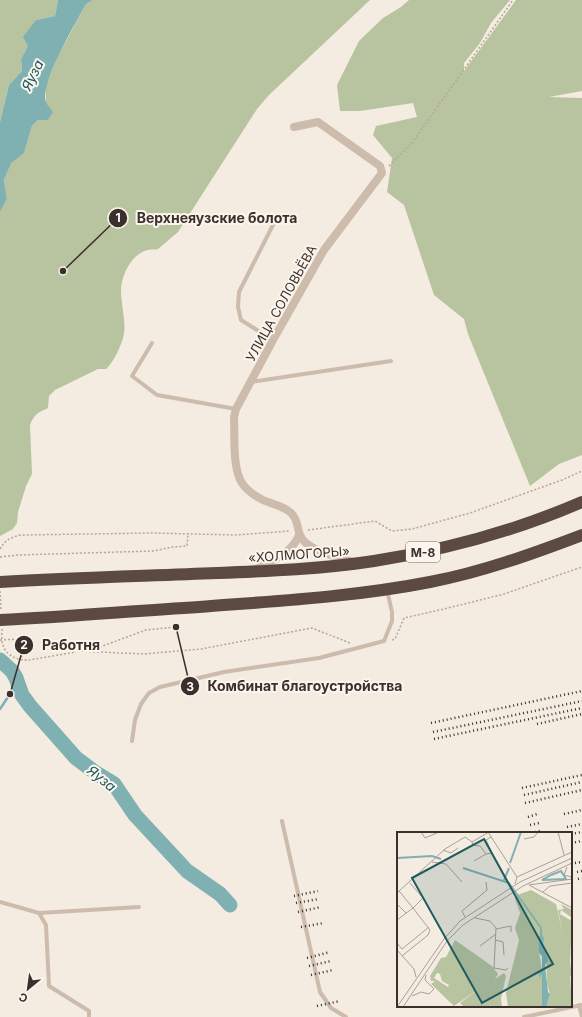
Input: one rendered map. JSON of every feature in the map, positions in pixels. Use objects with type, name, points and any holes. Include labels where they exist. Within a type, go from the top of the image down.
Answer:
[{"type":"highway","name":"«ХОЛМОГОРЫ»","points":[[5,582],[251,572],[325,567],[358,563],[426,552],[480,539],[582,502]]},
{"type":"highway","name":"М-8","points":[[6,620],[319,598],[387,590],[431,582],[485,569],[582,535]]},
{"type":"street","points":[[294,127],[318,122],[380,166],[382,173]]},
{"type":"street","name":"УЛИЦА СОЛОВЬЁВА","points":[[358,563],[318,550],[308,545],[299,533],[297,523],[291,513],[280,506],[260,499],[245,488],[241,483],[237,469],[234,417],[236,409],[273,340],[324,250],[382,173]]},
{"type":"street","points":[[251,572],[291,549],[297,540],[299,533]]},
{"type":"lane","points":[[273,340],[240,320],[238,307],[239,292],[276,219]]},
{"type":"lane","points":[[152,343],[132,376],[157,395],[236,409]]},
{"type":"lane","points":[[251,382],[391,361]]},
{"type":"lane","points":[[132,741],[135,720],[141,704],[149,693],[160,687],[224,672],[319,658],[384,641],[392,621],[392,612],[387,590]]},
{"type":"lane","points":[[282,821],[320,992],[332,1008],[346,1017]]},
{"type":"lane","points":[[0,902],[39,913],[138,907]]},
{"type":"lane","points":[[39,913],[46,925],[49,986],[89,1011],[89,1017]]},
{"type":"lane","points":[[581,1005],[582,1017]]},
{"type":"lane","points":[[524,1017],[572,1007]]},
{"type":"path","points":[[382,173],[412,143],[513,0]]},
{"type":"path","points":[[0,550],[8,539],[13,536],[21,535],[80,533],[299,533],[375,521],[392,532],[412,529],[470,513],[562,480],[582,471]]},
{"type":"path","points":[[0,557],[153,551],[186,546],[188,534]]},
{"type":"path","points":[[384,641],[395,639],[404,618],[504,594],[582,567]]},
{"type":"path","points":[[1,646],[12,656],[22,660],[100,647],[146,630],[176,627]]},
{"type":"path","points":[[77,651],[144,654],[201,649],[312,628],[351,644]]},
{"type":"path","points":[[0,640],[20,639],[22,660]]},
{"type":"green space","points":[[0,0],[58,0],[55,16],[36,20],[28,46],[21,59],[22,71],[9,85],[0,122]]},
{"type":"green space","points":[[93,0],[370,0],[269,95],[257,109],[178,232],[158,249],[142,252],[132,260],[123,278],[121,296],[124,318],[124,334],[117,353],[106,369],[98,369],[55,390],[49,396],[48,408],[33,418],[30,425],[32,474],[26,486],[18,512],[17,523],[13,529],[0,536],[0,212],[7,199],[4,180],[11,162],[24,153],[32,126],[38,120],[46,102],[46,86],[57,58],[86,4]]},
{"type":"green space","points":[[409,0],[510,0],[491,23],[480,43],[464,63],[464,71],[516,0],[582,0],[582,91],[549,97],[582,98],[582,455],[559,464],[530,486],[468,334],[464,319],[434,295],[404,205],[387,192],[392,158],[373,135],[376,126],[417,117],[413,103],[360,111],[340,111],[337,85],[359,41],[383,18],[401,7]]},
{"type":"water","points":[[58,0],[93,0],[86,4],[53,67],[48,81],[46,102],[53,112],[48,120],[38,120],[32,126],[24,153],[11,163],[4,180],[7,199],[0,212],[0,122],[9,85],[22,71],[21,59],[28,46],[23,37],[36,20],[55,16]]},
{"type":"waterway","name":"Яуза","points":[[0,660],[12,671],[22,695],[30,706],[76,758],[114,784],[135,815],[187,871],[220,894],[230,905]]},
{"type":"waterway","points":[[0,709],[10,694],[20,688]]},
{"type":"railway","points":[[431,723],[582,691]]},
{"type":"railway","points":[[433,732],[582,701]]},
{"type":"railway","points":[[434,739],[582,708]]},
{"type":"railway","points":[[537,724],[582,714]]},
{"type":"railway","points":[[522,788],[582,775]]},
{"type":"railway","points":[[524,795],[582,782]]},
{"type":"railway","points":[[525,803],[582,790]]},
{"type":"railway","points":[[564,814],[582,810]]},
{"type":"railway","points":[[528,817],[537,814]]},
{"type":"railway","points":[[530,825],[539,823]]},
{"type":"railway","points":[[567,827],[582,824]]},
{"type":"railway","points":[[536,832],[540,831]]},
{"type":"railway","points":[[572,834],[582,832]]},
{"type":"railway","points":[[572,843],[582,841]]},
{"type":"railway","points":[[575,863],[582,862]]},
{"type":"railway","points":[[577,872],[582,871]]},
{"type":"railway","points":[[578,879],[582,878]]},
{"type":"railway","points":[[294,896],[318,891]]},
{"type":"railway","points":[[296,903],[319,899]]},
{"type":"railway","points":[[298,912],[321,907]]},
{"type":"railway","points":[[301,927],[324,923]]},
{"type":"railway","points":[[307,958],[330,952]]},
{"type":"railway","points":[[309,966],[331,961]]},
{"type":"railway","points":[[311,975],[333,970]]},
{"type":"railway","points":[[317,1006],[340,1001]]},
{"type":"place","name":"Верхнеяузские болота","points":[[63,271]]},
{"type":"place","name":"Комбинат благоустройства","points":[[176,627]]},
{"type":"place","name":"Работня","points":[[10,694]]}]
